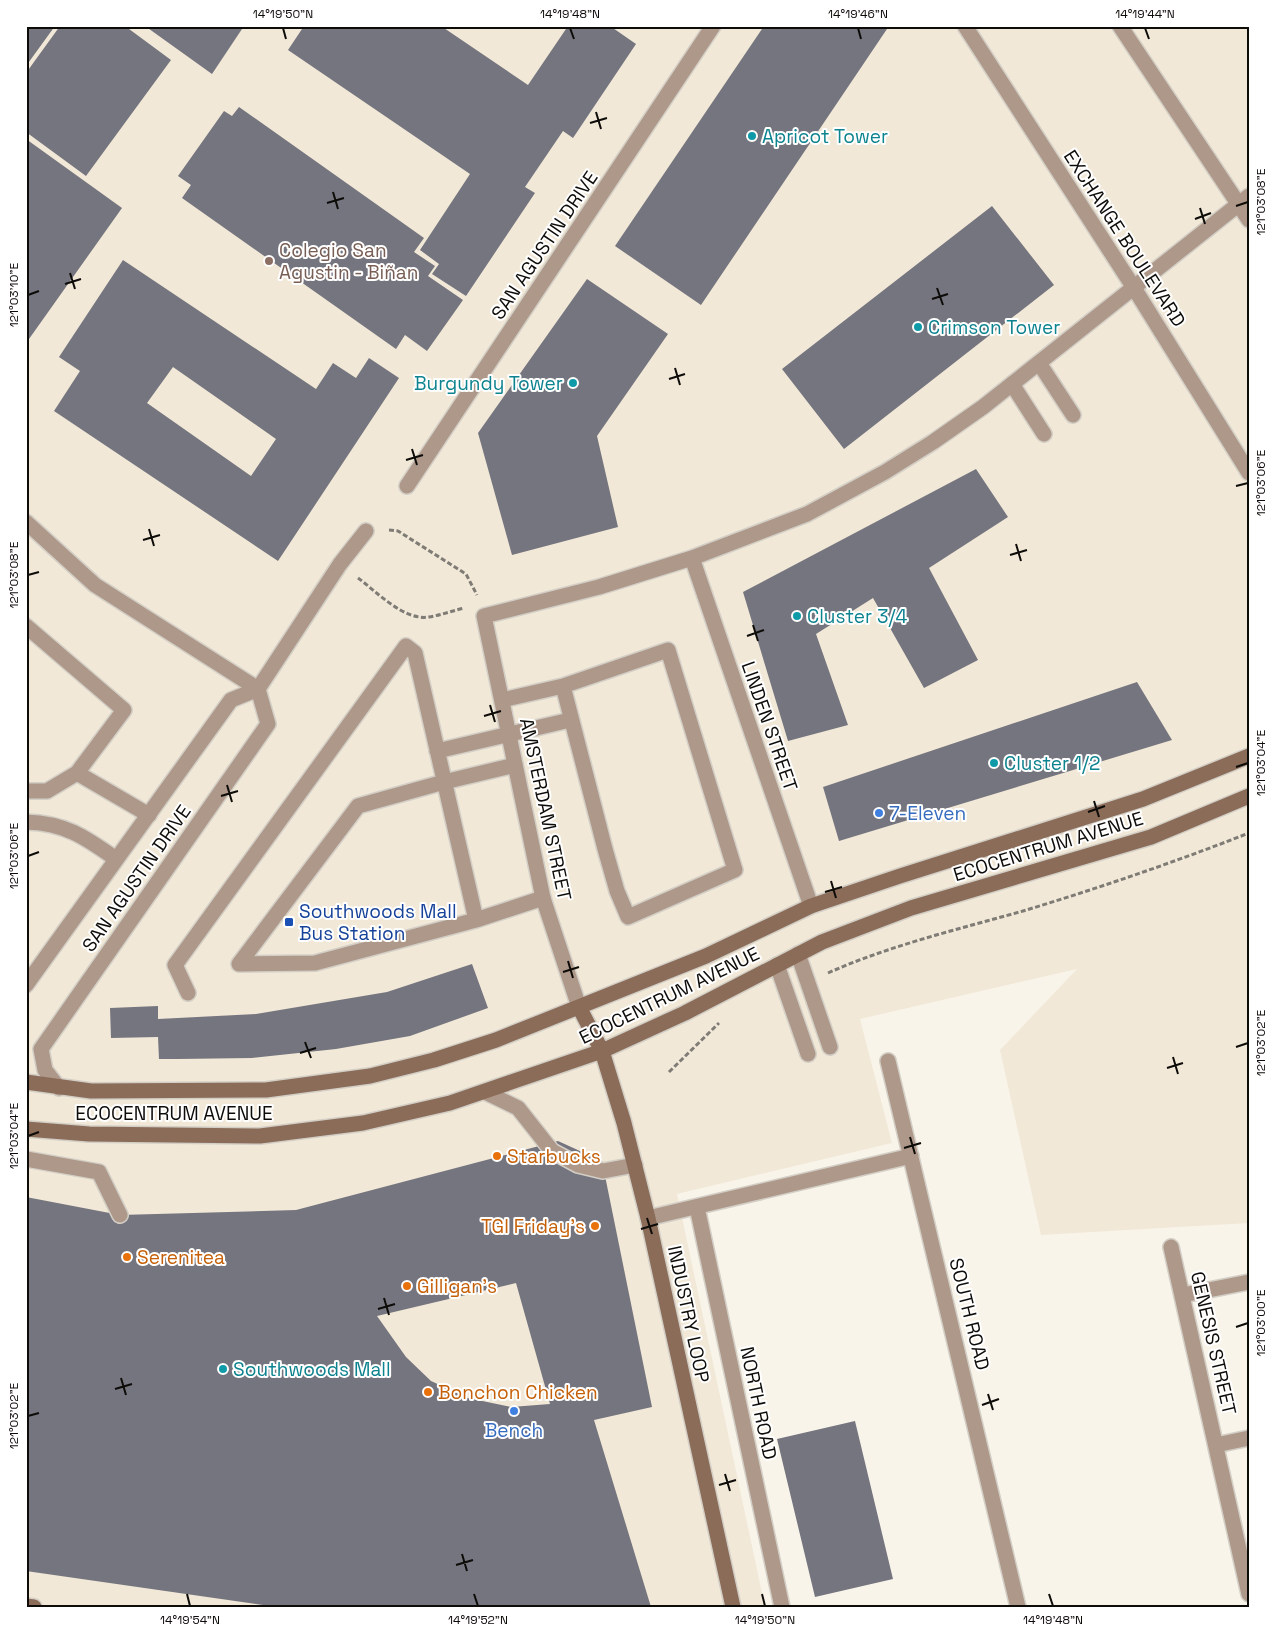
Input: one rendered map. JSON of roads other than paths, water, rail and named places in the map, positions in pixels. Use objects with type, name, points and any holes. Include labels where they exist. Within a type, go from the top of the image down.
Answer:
[{"type":"street","name":"SAN AGUSTIN DRIVE","points":[[407,486],[714,26]]},
{"type":"street","name":"EXCHANGE BOULEVARD","points":[[965,26],[1134,288],[1249,472]]},
{"type":"street","points":[[1120,26],[1244,201],[1249,220]]},
{"type":"street","points":[[692,558],[807,514],[868,481],[933,442],[1012,384],[1244,201]]},
{"type":"street","points":[[1039,362],[1073,415]]},
{"type":"street","points":[[1012,384],[1044,434]]},
{"type":"street","points":[[26,522],[95,585],[258,689],[340,564],[366,531]]},
{"type":"street","name":"AMSTERDAM STREET","points":[[579,1007],[543,898],[482,609],[600,587],[692,558]]},
{"type":"street","name":"LINDEN STREET","points":[[692,558],[811,906]]},
{"type":"street","points":[[26,626],[124,710],[77,773],[47,791],[26,791]]},
{"type":"street","points":[[188,992],[175,965],[406,646],[415,653],[476,920]]},
{"type":"street","points":[[502,700],[563,686],[668,650],[735,870],[628,917],[612,874],[570,720],[563,686]]},
{"type":"street","name":"SAN AGUSTIN DRIVE","points":[[26,985],[231,700],[258,689],[268,724],[41,1050],[45,1070],[59,1088]]},
{"type":"street","points":[[438,751],[570,720]]},
{"type":"street","name":"ECOCENTRUM AVENUE","points":[[26,1082],[91,1091],[189,1092],[266,1090],[324,1084],[370,1076],[434,1060],[496,1040],[706,956],[811,906],[1142,799],[1249,756]]},
{"type":"street","points":[[515,765],[358,806],[239,964],[316,963],[476,920],[543,898]]},
{"type":"street","points":[[77,773],[149,815]]},
{"type":"street","name":"ECOCENTRUM AVENUE","points":[[26,1129],[89,1134],[260,1136],[364,1123],[450,1103],[602,1052],[685,1013],[822,942],[912,908],[1151,837],[1249,796]]},
{"type":"street","points":[[26,822],[44,822],[64,827],[83,836],[116,859]]},
{"type":"street","points":[[798,954],[830,1047]]},
{"type":"street","points":[[777,965],[808,1054]]},
{"type":"street","name":"INDUSTRY LOOP","points":[[579,1007],[602,1052],[635,1165],[733,1607]]},
{"type":"street","name":"SOUTH ROAD","points":[[888,1061],[1018,1607]]},
{"type":"street","points":[[485,1092],[518,1108],[552,1150],[578,1166],[603,1171],[635,1165]]},
{"type":"street","points":[[648,1218],[911,1156]]},
{"type":"street","points":[[26,1159],[99,1172],[120,1215]]},
{"type":"street","name":"NORTH ROAD","points":[[697,1207],[782,1607]]},
{"type":"street","name":"GENESIS STREET","points":[[1171,1248],[1249,1594]]},
{"type":"street","points":[[1182,1295],[1249,1282]]},
{"type":"street","points":[[1216,1445],[1249,1438]]},
{"type":"street","points":[[26,1606],[34,1607]]},
{"type":"place","name":"Apricot Tower","points":[[752,136]]},
{"type":"place","name":"Colegio San Agustin - Biñan","points":[[269,261]]},
{"type":"place","name":"Crimson Tower","points":[[918,327]]},
{"type":"place","name":"Burgundy Tower","points":[[573,383]]},
{"type":"place","name":"Cluster 3/4","points":[[797,616]]},
{"type":"place","name":"Cluster 1/2","points":[[994,763]]},
{"type":"place","name":"7-Eleven","points":[[879,813]]},
{"type":"place","name":"Southwoods Mall Bus Station","points":[[289,922]]},
{"type":"place","name":"Starbucks","points":[[497,1156]]},
{"type":"place","name":"TGI Friday's","points":[[595,1226]]},
{"type":"place","name":"Serenitea","points":[[127,1257]]},
{"type":"place","name":"Gilligan's","points":[[407,1286]]},
{"type":"place","name":"Southwoods Mall","points":[[223,1369]]},
{"type":"place","name":"Bonchon Chicken","points":[[428,1392]]},
{"type":"place","name":"Bench","points":[[514,1411]]}]
